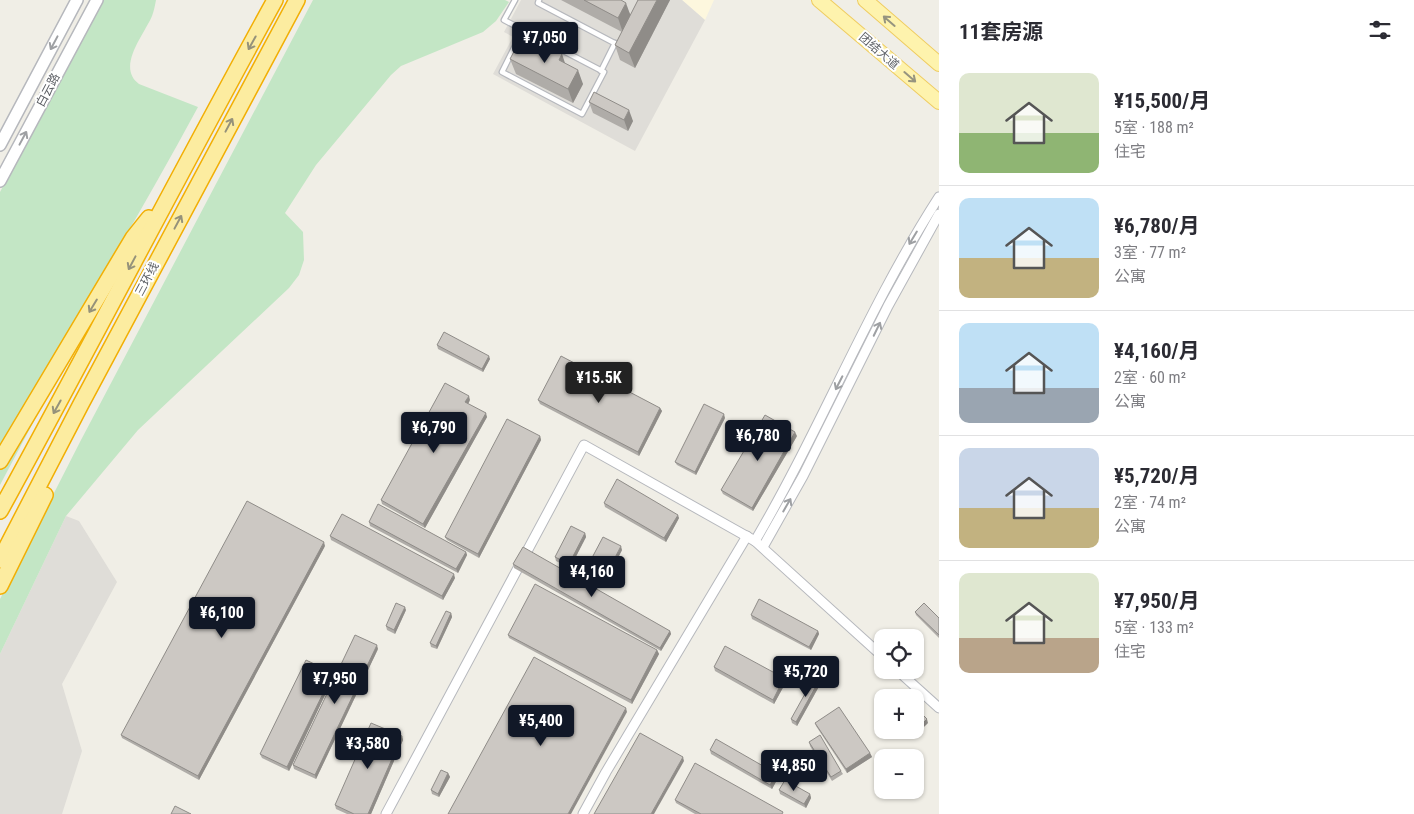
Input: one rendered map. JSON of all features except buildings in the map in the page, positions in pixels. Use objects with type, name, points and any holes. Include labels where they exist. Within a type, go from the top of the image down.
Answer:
[{"type":"highway","name":"三环线","points":[[0,511],[68,387],[188,158],[275,0]]},
{"type":"highway","name":"三环线","points":[[0,560],[206,168],[297,0]]},
{"type":"highway","points":[[0,461],[133,238],[169,194]]},
{"type":"highway","points":[[0,586],[74,437],[81,404]]},
{"type":"main road","name":"团结大道","points":[[820,0],[939,102]]},
{"type":"main road","points":[[865,0],[939,64]]},
{"type":"street","name":"白云路","points":[[0,145],[77,0]]},
{"type":"street","name":"白云路","points":[[0,182],[97,0]]},
{"type":"street","points":[[584,814],[606,772],[798,464],[903,255],[939,197]]},
{"type":"street","points":[[762,547],[803,476],[888,306],[939,214]]},
{"type":"street","points":[[386,814],[584,445],[751,539],[874,649]]},
{"type":"street","points":[[907,679],[939,708]]},
{"type":"lane","points":[[515,0],[504,20],[604,72],[582,114],[502,72],[523,30]]},
{"type":"lane","points":[[539,0],[538,3],[622,46],[626,39]]},
{"type":"lane","points":[[601,71],[616,43]]},
{"type":"shaded area","points":[[521,0],[682,0],[705,20],[635,151],[493,74],[513,37],[504,32]]},
{"type":"shaded area","points":[[682,0],[714,0],[705,20]]},
{"type":"shaded area","points":[[66,516],[79,521],[117,582],[62,684],[82,751],[62,814],[0,814],[0,654]]},
{"type":"green space","points":[[102,0],[156,0],[152,16],[138,41],[131,60],[130,69],[133,77],[139,84],[198,107],[126,235],[0,446],[0,192]]},
{"type":"green space","points":[[313,0],[505,0],[509,2],[496,21],[483,32],[401,66],[391,75],[316,165],[285,213],[303,232],[304,260],[299,275],[289,288],[138,430],[66,516],[0,654],[0,599],[81,440]]},
{"type":"green space","points":[[39,402],[43,404],[0,485],[0,469]]}]
